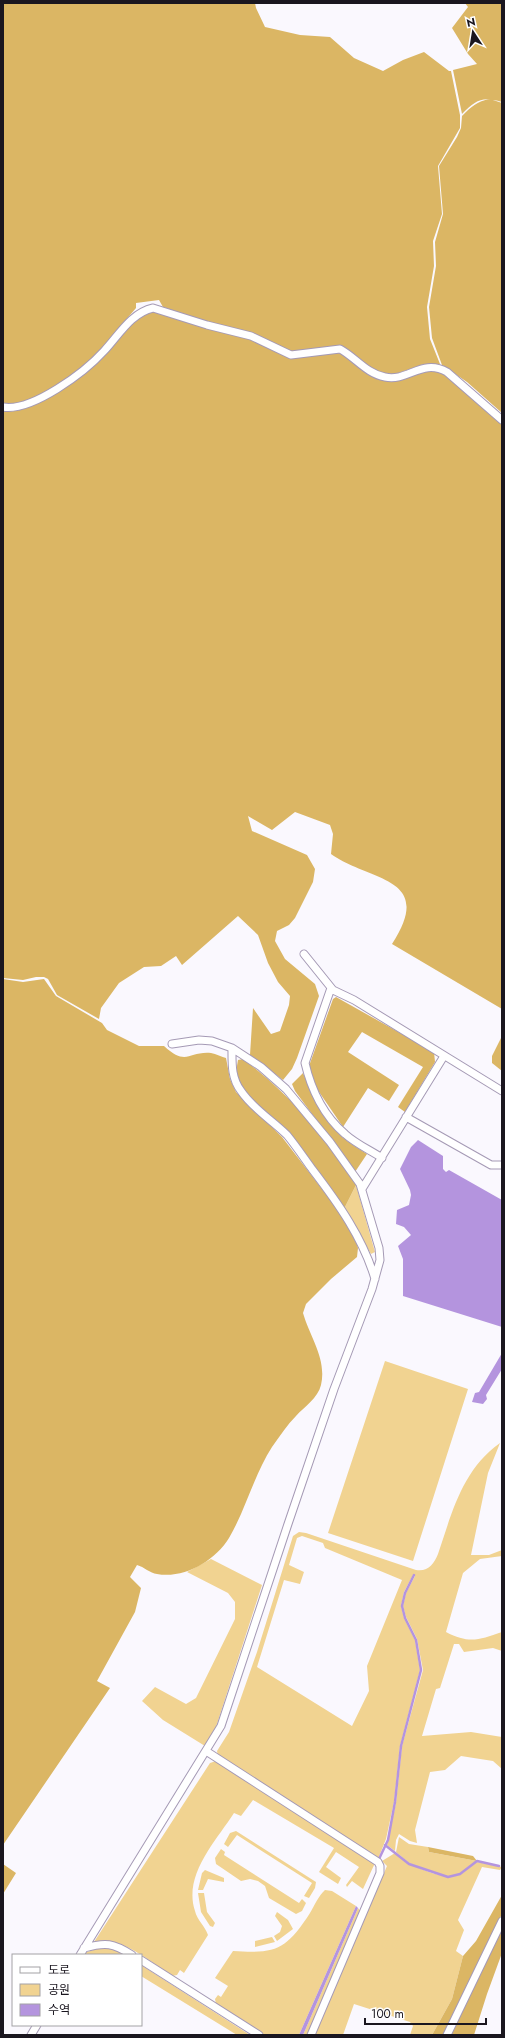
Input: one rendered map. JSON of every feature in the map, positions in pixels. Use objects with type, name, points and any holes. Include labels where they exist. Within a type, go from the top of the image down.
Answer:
[{"type":"street","points":[[3,407],[22,407],[34,403],[68,381],[94,362],[133,317],[144,310],[153,308],[214,327],[251,336],[291,355],[340,349],[372,372],[384,377],[395,377],[424,367],[437,367],[447,372],[502,420]]},
{"type":"street","points":[[304,954],[331,988],[502,1091]]},
{"type":"street","points":[[331,988],[305,1063],[308,1075],[316,1094],[332,1120],[345,1135],[382,1158]]},
{"type":"street","points":[[81,1954],[221,1726],[319,1434],[375,1280],[380,1260],[379,1248],[362,1189],[342,1158],[286,1089],[262,1067],[232,1048],[212,1041],[199,1040],[172,1044]]},
{"type":"street","points":[[232,1048],[233,1073],[240,1091],[287,1136],[337,1203],[352,1226],[371,1264],[375,1280]]},
{"type":"street","points":[[362,1189],[444,1056]]},
{"type":"street","points":[[406,1117],[491,1165],[502,1165]]},
{"type":"street","points":[[206,1751],[378,1862],[380,1866],[380,1873],[311,2035]]},
{"type":"street","points":[[447,2035],[502,1920]]},
{"type":"street","points":[[84,1948],[107,1944],[117,1946],[130,1954]]},
{"type":"street","points":[[142,1961],[259,2035]]},
{"type":"street","points":[[30,2035],[36,2026]]},
{"type":"green space","points":[[356,1185],[375,1252],[371,1254],[344,1209]]},
{"type":"green space","points":[[385,1361],[468,1389],[413,1561],[328,1533]]},
{"type":"green space","points":[[500,1443],[488,1473],[471,1555],[489,1555],[502,1550],[502,1556],[480,1559],[463,1573],[446,1632],[461,1638],[474,1640],[502,1632],[502,1651],[493,1648],[464,1652],[459,1644],[454,1644],[440,1688],[436,1689],[422,1736],[471,1732],[502,1737],[502,1769],[493,1761],[461,1756],[445,1770],[430,1772],[415,1830],[417,1843],[410,1841],[399,1834],[396,1840],[395,1851],[387,1845],[396,1803],[402,1746],[423,1670],[417,1639],[406,1617],[403,1606],[406,1593],[415,1576],[413,1575],[404,1592],[401,1606],[404,1618],[415,1640],[420,1670],[400,1746],[394,1802],[386,1839],[378,1859],[218,1756],[217,1751],[229,1732],[257,1652],[293,1536],[299,1532],[306,1533],[416,1570],[424,1570],[435,1561],[448,1523],[467,1479],[487,1454]],"holes":[[[302,1536],[323,1543],[325,1548],[402,1580],[367,1666],[369,1691],[352,1726],[257,1667],[284,1580],[300,1584],[304,1572],[289,1565],[297,1538]]]},
{"type":"green space","points":[[211,1559],[262,1585],[216,1727],[205,1746],[163,1720],[142,1701],[155,1687],[186,1704],[196,1698],[235,1619],[235,1602],[228,1593],[187,1572]]},
{"type":"green space","points":[[216,1761],[375,1863],[363,1889],[352,1881],[347,1887],[346,1885],[359,1867],[336,1852],[326,1867],[341,1878],[338,1884],[319,1872],[334,1848],[253,1800],[241,1816],[234,1813],[203,1859],[197,1872],[192,1898],[196,1914],[208,1935],[184,1973],[180,1970],[177,1975],[172,1976],[142,1954],[125,1946],[114,1942],[94,1942],[210,1763]]},
{"type":"green space","points":[[236,1831],[316,1882],[315,1888],[309,1898],[304,1896],[312,1883],[237,1835],[228,1847],[224,1844],[230,1833]]},
{"type":"green space","points":[[399,1837],[409,1844],[428,1847],[429,1852],[477,1861],[461,1873],[447,1877],[409,1863],[396,1852]]},
{"type":"green space","points":[[221,1849],[225,1852],[224,1855],[299,1903],[302,1899],[306,1903],[302,1911],[296,1914],[269,1898],[265,1886],[258,1881],[250,1879],[241,1881],[216,1864],[215,1858]]},
{"type":"green space","points":[[395,1853],[416,1867],[444,1876],[459,1875],[477,1862],[502,1867],[500,1870],[482,1867],[458,1920],[464,1930],[456,1951],[463,1956],[452,1999],[432,2035],[410,2035],[413,2026],[410,2022],[354,2004],[343,2035],[313,2035],[387,1866],[382,1861]]},
{"type":"green space","points":[[205,1870],[224,1878],[224,1882],[208,1879],[203,1890],[198,1890],[202,1873]]},
{"type":"green space","points":[[325,1890],[332,1891],[356,1906],[299,2035],[263,2035],[216,2004],[215,1999],[218,1995],[221,1997],[228,1986],[215,1978],[233,1951],[260,1952],[279,1947],[294,1935]]},
{"type":"green space","points":[[198,1893],[204,1893],[207,1912],[215,1923],[213,1927],[210,1926],[201,1912]]},
{"type":"green space","points":[[358,1908],[361,1912],[360,1916],[308,2035],[303,2035]]},
{"type":"green space","points":[[277,1912],[288,1920],[293,1929],[277,1941],[274,1936],[280,1932],[282,1926],[275,1916]]},
{"type":"green space","points":[[272,1937],[275,1942],[255,1947],[255,1941]]},
{"type":"green space","points":[[103,1947],[111,1948],[124,1954],[84,1954]]},
{"type":"green space","points":[[142,1966],[250,2035],[237,2035],[142,1977]]},
{"type":"shaded area","points":[[3,3],[255,3],[265,27],[300,35],[330,37],[354,58],[383,71],[403,60],[424,52],[451,71],[460,115],[460,128],[438,166],[442,214],[433,241],[434,266],[427,307],[430,339],[440,364],[424,364],[393,375],[383,374],[373,369],[342,346],[332,346],[293,352],[252,334],[207,322],[163,307],[159,300],[136,303],[136,308],[97,354],[69,378],[40,397],[17,406],[3,404]]},
{"type":"shaded area","points":[[465,3],[502,3],[502,102],[489,99],[480,100],[471,105],[462,114],[453,70],[477,64],[468,54],[452,28],[468,7]]},
{"type":"shaded area","points":[[490,99],[502,103],[502,413],[467,382],[442,365],[432,338],[429,307],[436,266],[435,242],[443,214],[439,166],[457,137],[461,128],[462,116],[474,105],[481,101]]},
{"type":"shaded area","points":[[159,311],[248,337],[290,357],[335,352],[344,355],[376,377],[435,370],[444,374],[470,394],[502,423],[502,1009],[392,944],[404,922],[407,905],[402,893],[393,884],[331,854],[333,834],[330,825],[295,812],[272,830],[248,816],[252,831],[307,855],[315,869],[313,882],[295,918],[289,925],[277,931],[275,941],[285,959],[315,984],[319,996],[297,1058],[292,1069],[283,1080],[250,1055],[253,1008],[271,1034],[280,1031],[289,1005],[290,996],[278,982],[268,963],[258,935],[238,916],[182,965],[176,956],[161,966],[144,967],[119,983],[101,1008],[99,1019],[57,995],[48,979],[44,977],[23,980],[3,978],[3,411],[20,410],[38,403],[56,392],[91,363],[135,320],[144,313]]},
{"type":"shaded area","points":[[3,979],[23,982],[44,979],[56,996],[102,1023],[107,1030],[139,1046],[164,1046],[178,1056],[183,1057],[211,1053],[226,1058],[230,1079],[236,1092],[282,1137],[332,1202],[355,1237],[358,1248],[357,1257],[331,1279],[306,1304],[303,1313],[317,1348],[322,1366],[321,1385],[317,1394],[290,1423],[272,1447],[260,1469],[235,1527],[229,1538],[216,1554],[198,1566],[178,1574],[157,1574],[137,1565],[130,1577],[141,1588],[135,1612],[97,1681],[110,1688],[3,1845]]},
{"type":"shaded area","points":[[336,997],[434,1052],[435,1062],[405,1112],[398,1107],[423,1067],[362,1032],[348,1052],[399,1085],[389,1101],[368,1088],[343,1127],[317,1089],[309,1066],[333,999]]},
{"type":"shaded area","points":[[502,1036],[502,1071],[492,1063],[492,1056]]},
{"type":"shaded area","points":[[243,1059],[276,1086],[291,1101],[306,1117],[345,1167],[356,1185],[344,1209],[313,1166],[265,1117],[248,1097],[239,1083],[237,1073],[238,1060]]},
{"type":"shaded area","points":[[303,1073],[323,1115],[344,1139],[367,1154],[355,1172],[295,1091],[292,1084]]},
{"type":"shaded area","points":[[428,1847],[473,1856],[477,1861],[429,1852]]},
{"type":"shaded area","points":[[3,1864],[16,1873],[3,1894]]},
{"type":"shaded area","points":[[502,1895],[502,1914],[444,2035],[432,2035],[452,1999],[463,1956],[476,1941]]},
{"type":"shaded area","points":[[502,1927],[502,1953],[474,2035],[449,2035]]},
{"type":"water","points":[[418,1140],[443,1156],[443,1169],[446,1172],[449,1170],[502,1200],[502,1327],[403,1296],[403,1259],[398,1246],[411,1235],[404,1227],[396,1224],[397,1210],[409,1205],[411,1195],[400,1169],[411,1147]]},
{"type":"water","points":[[502,1353],[502,1369],[486,1395],[487,1399],[483,1404],[472,1402],[475,1393],[479,1392]]},
{"type":"water","points":[[356,1906],[358,1908],[303,2035],[299,2035]]},
{"type":"waterway","points":[[379,1859],[388,1840],[395,1802],[401,1746],[421,1670],[416,1640],[405,1618],[402,1606],[405,1593],[414,1575]]},
{"type":"waterway","points":[[385,1845],[409,1864],[448,1877],[460,1874],[477,1861],[499,1866]]}]
